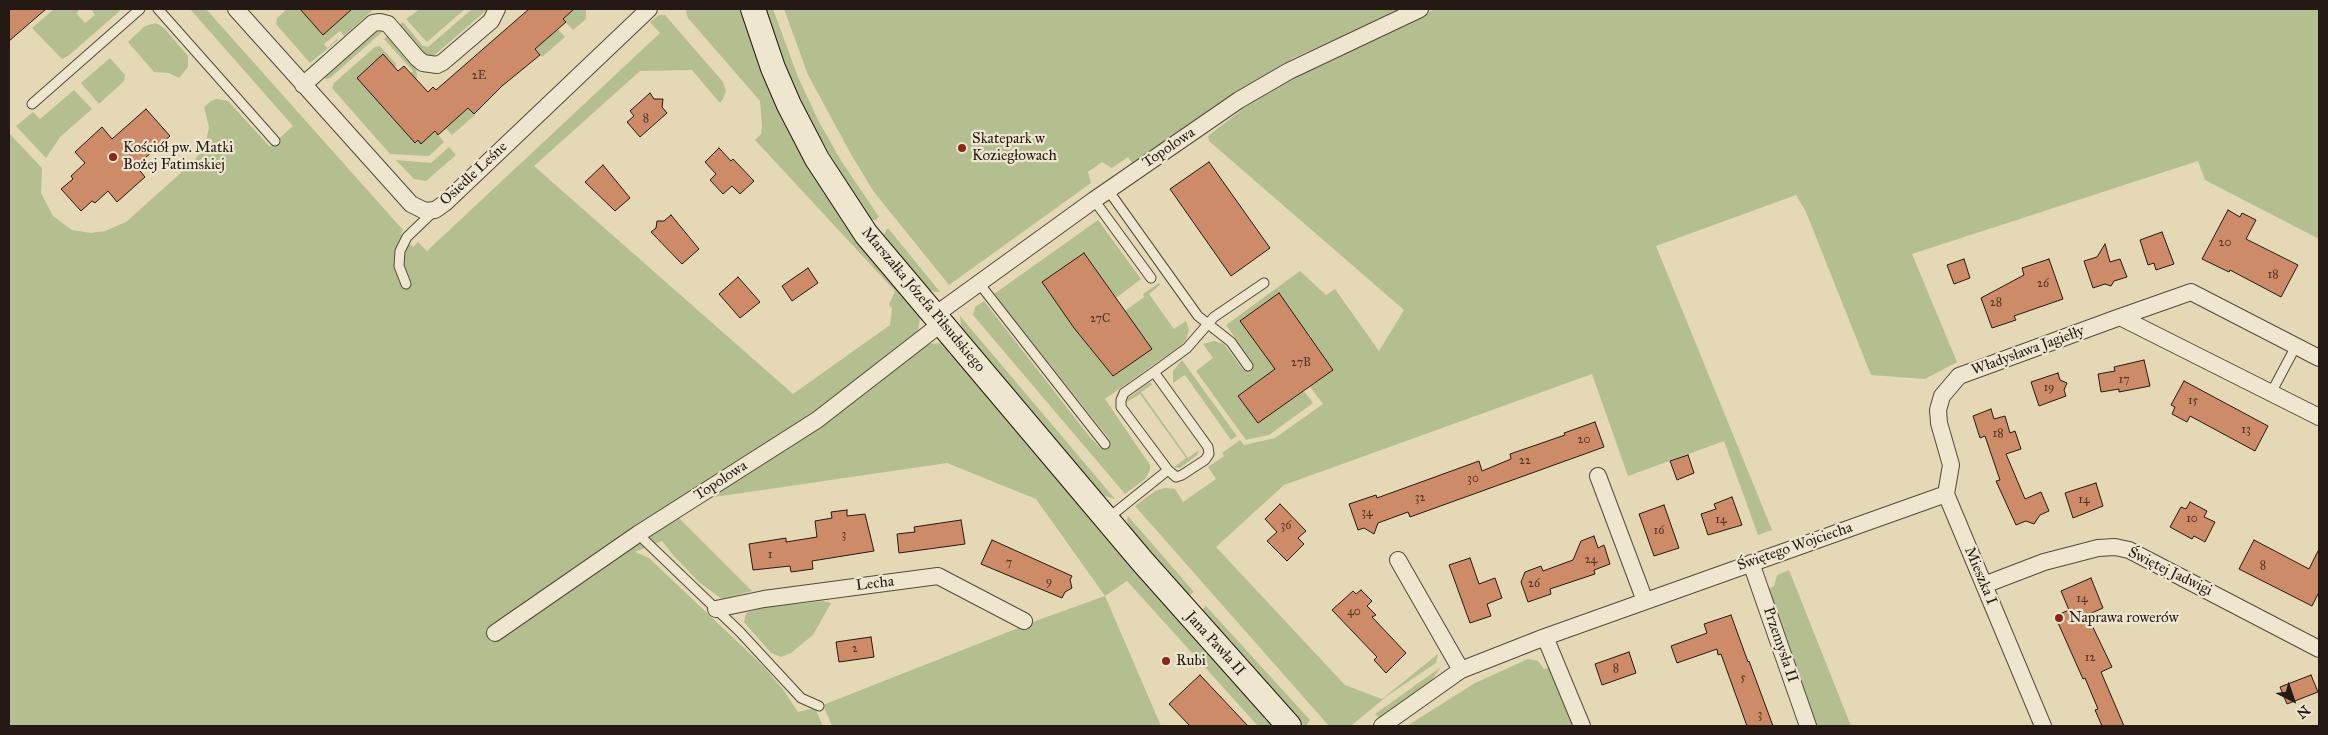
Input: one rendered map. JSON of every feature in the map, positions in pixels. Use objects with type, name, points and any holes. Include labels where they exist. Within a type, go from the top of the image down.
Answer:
[{"type":"street","name":"Osiedle Leśne","points":[[236,9],[411,204],[426,211],[435,210],[649,9]]},
{"type":"street","points":[[303,85],[373,23],[388,24],[417,58],[423,63],[437,65],[491,21],[497,9]]},
{"type":"street","name":"Marszałka Józefa Piłsudskiego","points":[[753,9],[773,68],[818,159],[866,234],[1142,561]]},
{"type":"street","name":"Topolowa","points":[[495,633],[638,534],[817,420],[938,319],[978,282],[1239,100],[1289,71],[1420,9]]},
{"type":"street","name":"Władysława Jagiełły","points":[[1946,494],[1951,465],[1939,423],[1938,410],[1942,396],[1959,376],[2120,317],[2191,292],[2319,358]]},
{"type":"street","points":[[2120,317],[2319,417]]},
{"type":"street","points":[[1598,476],[1645,601]]},
{"type":"street","name":"Świętego Wojciecha","points":[[1382,726],[1461,670],[1545,636],[1946,494]]},
{"type":"street","name":"Mieszka I","points":[[1946,494],[2044,726]]},
{"type":"street","name":"Świętej Jadwigi","points":[[1984,585],[2044,562],[2098,548],[2115,547],[2129,550],[2319,648]]},
{"type":"street","points":[[1398,560],[1461,670]]},
{"type":"street","name":"Jana Pawła II","points":[[1142,561],[1289,726]]},
{"type":"street","name":"Przemysła II","points":[[1751,563],[1808,726]]},
{"type":"street","name":"Lecha","points":[[716,609],[764,599],[938,576],[1024,621]]},
{"type":"street","points":[[1545,636],[1582,726]]},
{"type":"lane","points":[[32,104],[140,9]]},
{"type":"lane","points":[[158,9],[275,141]]},
{"type":"lane","points":[[1108,190],[1198,316],[1231,342],[1248,366]]},
{"type":"lane","points":[[1094,200],[1151,278]]},
{"type":"lane","points":[[406,284],[399,266],[400,252],[407,237],[435,210]]},
{"type":"lane","points":[[978,282],[1105,444]]},
{"type":"lane","points":[[1154,372],[1208,447],[1209,454],[1205,460],[1182,476],[1176,477],[1168,470],[1121,407],[1121,400],[1124,393],[1187,348],[1206,324],[1264,283]]},
{"type":"lane","points":[[2271,393],[2296,346]]},
{"type":"lane","points":[[1107,519],[1168,470]]},
{"type":"lane","points":[[638,534],[716,609],[801,698],[819,706]]},
{"type":"green space","points":[[54,9],[79,9],[77,14],[85,23],[95,15],[91,9],[122,9],[68,56],[62,59],[32,28]]},
{"type":"green space","points":[[190,9],[206,9],[403,230],[401,234],[413,247],[418,242],[427,251],[660,33],[650,22],[659,15],[665,15],[723,82],[726,91],[720,103],[692,70],[640,71],[534,166],[793,394],[890,325],[892,308],[889,305],[895,291],[755,140],[761,134],[760,101],[688,18],[686,12],[687,9],[739,9],[769,86],[920,318],[918,330],[913,336],[814,414],[832,420],[846,406],[928,344],[942,343],[953,352],[1276,726],[1258,726],[1127,581],[1105,596],[1036,499],[947,463],[701,499],[678,517],[752,591],[722,599],[700,583],[662,541],[635,552],[649,558],[762,665],[782,688],[798,712],[815,708],[823,726],[9,726],[9,133],[42,168],[41,193],[53,216],[72,230],[91,233],[105,231],[126,222],[194,161],[203,148],[207,137],[209,127],[204,107],[211,101],[217,99],[228,101],[270,147],[293,126]]},
{"type":"green space","points":[[287,9],[300,9],[323,34],[352,9],[374,9],[344,36],[340,31],[324,44],[327,48],[338,40],[310,63],[276,24],[277,18]]},
{"type":"green space","points":[[420,9],[465,9],[427,42],[406,19]]},
{"type":"green space","points":[[472,9],[488,9],[431,58],[427,57],[398,26],[403,22],[423,46],[428,47]]},
{"type":"green space","points":[[574,9],[586,9],[586,19],[573,30],[563,19]]},
{"type":"green space","points":[[765,9],[773,9],[798,77],[819,122],[842,162],[879,217],[875,220],[872,220],[858,201],[813,126],[791,80]]},
{"type":"green space","points":[[784,9],[1404,9],[1293,58],[1218,104],[1194,126],[1132,163],[1128,157],[1112,168],[1102,162],[1088,172],[1091,183],[949,285],[874,192],[852,156],[808,75]]},
{"type":"green space","points":[[1435,9],[2319,9],[2319,239],[2205,180],[2198,161],[1912,254],[1957,362],[1925,379],[1871,375],[1806,212],[1796,195],[1656,246],[1772,530],[1758,535],[1724,441],[1628,476],[1592,374],[1284,485],[1216,547],[1345,685],[1382,699],[1438,654],[1436,663],[1387,696],[1351,726],[1329,726],[1135,506],[1155,491],[1165,488],[1175,489],[1183,502],[1216,479],[1208,467],[1224,456],[1222,453],[1240,440],[1244,445],[1275,438],[1323,404],[1310,387],[1333,370],[1279,294],[1240,321],[1267,358],[1278,367],[1238,396],[1258,423],[1304,391],[1313,403],[1269,435],[1246,440],[1196,371],[1213,358],[1203,344],[1214,341],[1224,344],[1243,370],[1253,363],[1226,325],[1300,271],[1326,295],[1335,289],[1379,351],[1404,310],[1209,141],[1208,136],[1266,91]]},
{"type":"green space","points":[[156,23],[164,28],[188,56],[188,67],[179,78],[169,73],[154,72],[128,42],[145,26]]},
{"type":"green space","points":[[555,26],[565,37],[542,57],[535,49]]},
{"type":"green space","points":[[375,31],[382,32],[330,78],[322,77]]},
{"type":"green space","points":[[387,36],[416,69],[417,77],[410,85],[405,79],[413,71],[384,39]]},
{"type":"green space","points":[[380,46],[397,65],[394,67],[383,55],[358,78],[415,143],[418,140],[421,143],[435,131],[444,142],[429,156],[390,154],[332,88],[334,83],[375,47]]},
{"type":"green space","points":[[110,58],[125,75],[124,81],[99,104],[81,83]]},
{"type":"green space","points":[[74,90],[92,109],[60,137],[46,158],[16,126],[33,112],[40,119]]},
{"type":"green space","points":[[468,108],[475,115],[452,135],[443,125],[450,124]]},
{"type":"green space","points":[[449,147],[456,155],[426,181],[414,179],[396,160],[431,163]]},
{"type":"green space","points":[[1098,220],[1141,279],[1116,298],[1084,253],[1042,282],[1074,328],[1113,376],[1152,349],[1125,311],[1144,297],[1143,294],[1159,283],[1160,285],[1149,294],[1174,329],[1186,321],[1189,330],[1186,340],[1180,346],[1105,399],[1150,465],[1150,470],[1145,479],[1125,494],[973,315],[975,307],[984,301],[1101,449],[1110,440],[994,294]]},
{"type":"green space","points":[[888,228],[940,292],[935,292],[925,287],[883,235]]},
{"type":"green space","points":[[960,316],[1115,499],[1101,495],[968,338],[961,327]]},
{"type":"green space","points":[[1182,360],[1237,436],[1231,440],[1185,375],[1173,383],[1173,371]]},
{"type":"green space","points":[[1149,383],[1153,384],[1141,392],[1188,458],[1199,450],[1197,455],[1180,468],[1174,467],[1186,458],[1140,394],[1127,402],[1128,398]]},
{"type":"green space","points":[[1128,516],[1194,592],[1188,597],[1129,529]]},
{"type":"green space","points":[[1789,570],[1851,726],[1816,726],[1769,589],[1774,586],[1777,575]]},
{"type":"green space","points":[[1105,596],[1161,726],[832,726],[823,705],[1041,619]]},
{"type":"green space","points":[[823,601],[831,603],[813,635],[791,653],[781,657],[771,653],[744,622],[746,613],[760,608]]},
{"type":"green space","points":[[1206,606],[1310,720],[1306,726],[1200,612]]},
{"type":"green space","points":[[1528,659],[1538,661],[1544,669],[1549,668],[1575,726],[1407,726],[1475,683]]},
{"type":"green space","points":[[1441,667],[1431,681],[1379,718],[1375,714]]},
{"type":"building","points":[[9,9],[46,9],[9,41]]},
{"type":"building","points":[[300,9],[352,9],[323,35]]},
{"type":"building","points":[[529,9],[574,9],[563,19],[566,22],[535,49],[540,55],[502,86],[474,114],[468,108],[438,135],[435,131],[421,144],[418,140],[415,143],[357,78],[383,54],[398,71],[404,66],[428,92],[433,87],[436,90]]},
{"type":"building","points":[[650,93],[654,99],[663,99],[662,107],[667,113],[640,137],[627,122],[634,116],[630,111]]},
{"type":"building","name":"Kościół pw. Matki Bożej Fatimskiej","points":[[146,109],[170,136],[136,166],[145,177],[117,202],[108,191],[95,203],[92,201],[81,211],[61,189],[73,179],[71,176],[85,163],[75,152],[102,127],[112,139]]},
{"type":"building","points":[[719,148],[731,161],[733,159],[754,181],[740,194],[732,186],[723,194],[710,180],[716,174],[705,162]]},
{"type":"building","points":[[1209,162],[1270,248],[1231,276],[1170,189]]},
{"type":"building","points":[[603,165],[630,198],[615,211],[585,182]]},
{"type":"building","points":[[2228,210],[2240,217],[2242,213],[2256,220],[2246,239],[2298,265],[2281,297],[2230,270],[2229,272],[2202,259]]},
{"type":"building","points":[[671,215],[699,249],[682,264],[651,232],[656,228],[657,221],[664,221]]},
{"type":"building","points":[[2162,232],[2174,264],[2156,270],[2154,263],[2148,265],[2140,240]]},
{"type":"building","points":[[2105,244],[2110,262],[2120,259],[2127,277],[2114,281],[2111,286],[2105,284],[2093,288],[2084,261],[2097,257]]},
{"type":"building","points":[[1084,253],[1152,349],[1113,376],[1074,328],[1042,282]]},
{"type":"building","points":[[1964,259],[1970,278],[1954,284],[1947,265]]},
{"type":"building","points":[[2049,259],[2063,299],[2014,316],[2016,320],[1992,328],[1981,298],[2024,275],[2022,268]]},
{"type":"building","points":[[808,268],[818,283],[792,301],[782,286]]},
{"type":"building","points":[[738,277],[760,302],[740,318],[719,294]]},
{"type":"building","points":[[1279,293],[1333,370],[1258,423],[1238,396],[1275,369],[1240,321]]},
{"type":"building","points":[[2144,360],[2150,386],[2119,392],[2119,389],[2101,392],[2098,374],[2115,371],[2114,367]]},
{"type":"building","points":[[2058,373],[2060,380],[2067,383],[2064,390],[2066,396],[2039,406],[2031,382]]},
{"type":"building","points":[[2184,381],[2268,426],[2255,451],[2190,416],[2187,422],[2172,414],[2175,407],[2171,405]]},
{"type":"building","points":[[1991,409],[1994,419],[2005,416],[2010,433],[2015,431],[2021,449],[2006,454],[2025,499],[2041,492],[2049,511],[2040,515],[2034,524],[2026,521],[2016,525],[1996,481],[2000,480],[1985,436],[1980,438],[1973,416]]},
{"type":"building","points":[[1595,422],[1604,447],[1410,517],[1408,512],[1378,523],[1374,534],[1364,528],[1358,530],[1349,504],[1376,495],[1377,498],[1479,461],[1482,471],[1511,459],[1510,454],[1565,435],[1564,433]]},
{"type":"building","points":[[1688,455],[1694,473],[1677,480],[1670,461]]},
{"type":"building","points":[[2096,483],[2103,506],[2073,518],[2065,493]]},
{"type":"building","points":[[1732,497],[1742,525],[1708,535],[1701,514],[1716,509],[1714,504]]},
{"type":"building","points":[[2190,502],[2207,511],[2204,517],[2215,522],[2205,542],[2194,536],[2192,539],[2170,527],[2181,507],[2186,509]]},
{"type":"building","points":[[1280,504],[1306,531],[1298,538],[1304,544],[1287,561],[1267,541],[1277,532],[1265,519]]},
{"type":"building","points":[[1664,505],[1679,548],[1654,556],[1639,514]]},
{"type":"building","points":[[847,510],[847,516],[865,514],[874,551],[812,561],[813,569],[791,572],[790,566],[753,570],[749,544],[786,538],[786,542],[817,537],[815,521],[832,518],[831,512]]},
{"type":"building","points":[[961,520],[965,544],[899,553],[897,534],[915,532],[914,527]]},
{"type":"building","points":[[1594,536],[1598,548],[1604,545],[1610,564],[1594,570],[1595,574],[1550,589],[1551,594],[1528,602],[1521,582],[1525,572],[1541,566],[1543,571],[1573,560],[1581,541]]},
{"type":"building","points":[[992,540],[1072,576],[1070,580],[1072,588],[1065,592],[1062,598],[981,564]]},
{"type":"building","points":[[2254,540],[2309,569],[2319,549],[2319,592],[2312,606],[2239,569]]},
{"type":"building","points":[[1470,558],[1479,584],[1495,578],[1502,598],[1487,604],[1491,616],[1470,623],[1449,565]]},
{"type":"building","points":[[2091,578],[2103,608],[2087,615],[2112,667],[2101,672],[2124,726],[2102,726],[2095,710],[2098,709],[2085,678],[2083,679],[2055,616],[2069,610],[2061,591]]},
{"type":"building","points":[[1361,590],[1372,601],[1367,606],[1376,615],[1372,617],[1406,653],[1386,673],[1374,660],[1377,657],[1332,610],[1353,591],[1356,594]]},
{"type":"building","points":[[1731,615],[1773,726],[1747,726],[1721,654],[1718,655],[1717,649],[1677,663],[1671,646],[1707,633],[1704,624]]},
{"type":"building","points":[[871,637],[874,657],[839,662],[836,642]]},
{"type":"building","points":[[1629,652],[1636,673],[1602,685],[1595,664]]},
{"type":"building","points":[[1200,675],[1248,726],[1190,726],[1169,704]]},
{"type":"building","points":[[2311,675],[2318,692],[2287,704],[2280,687]]},
{"type":"place","name":"Skatepark w Koziegłowach","points":[[962,148]]},
{"type":"place","name":"Kościół pw. Matki Bożej Fatimskiej","points":[[113,157]]},
{"type":"place","name":"Naprawa rowerów","points":[[2059,618]]},
{"type":"place","name":"Rubi","points":[[1166,661]]}]
